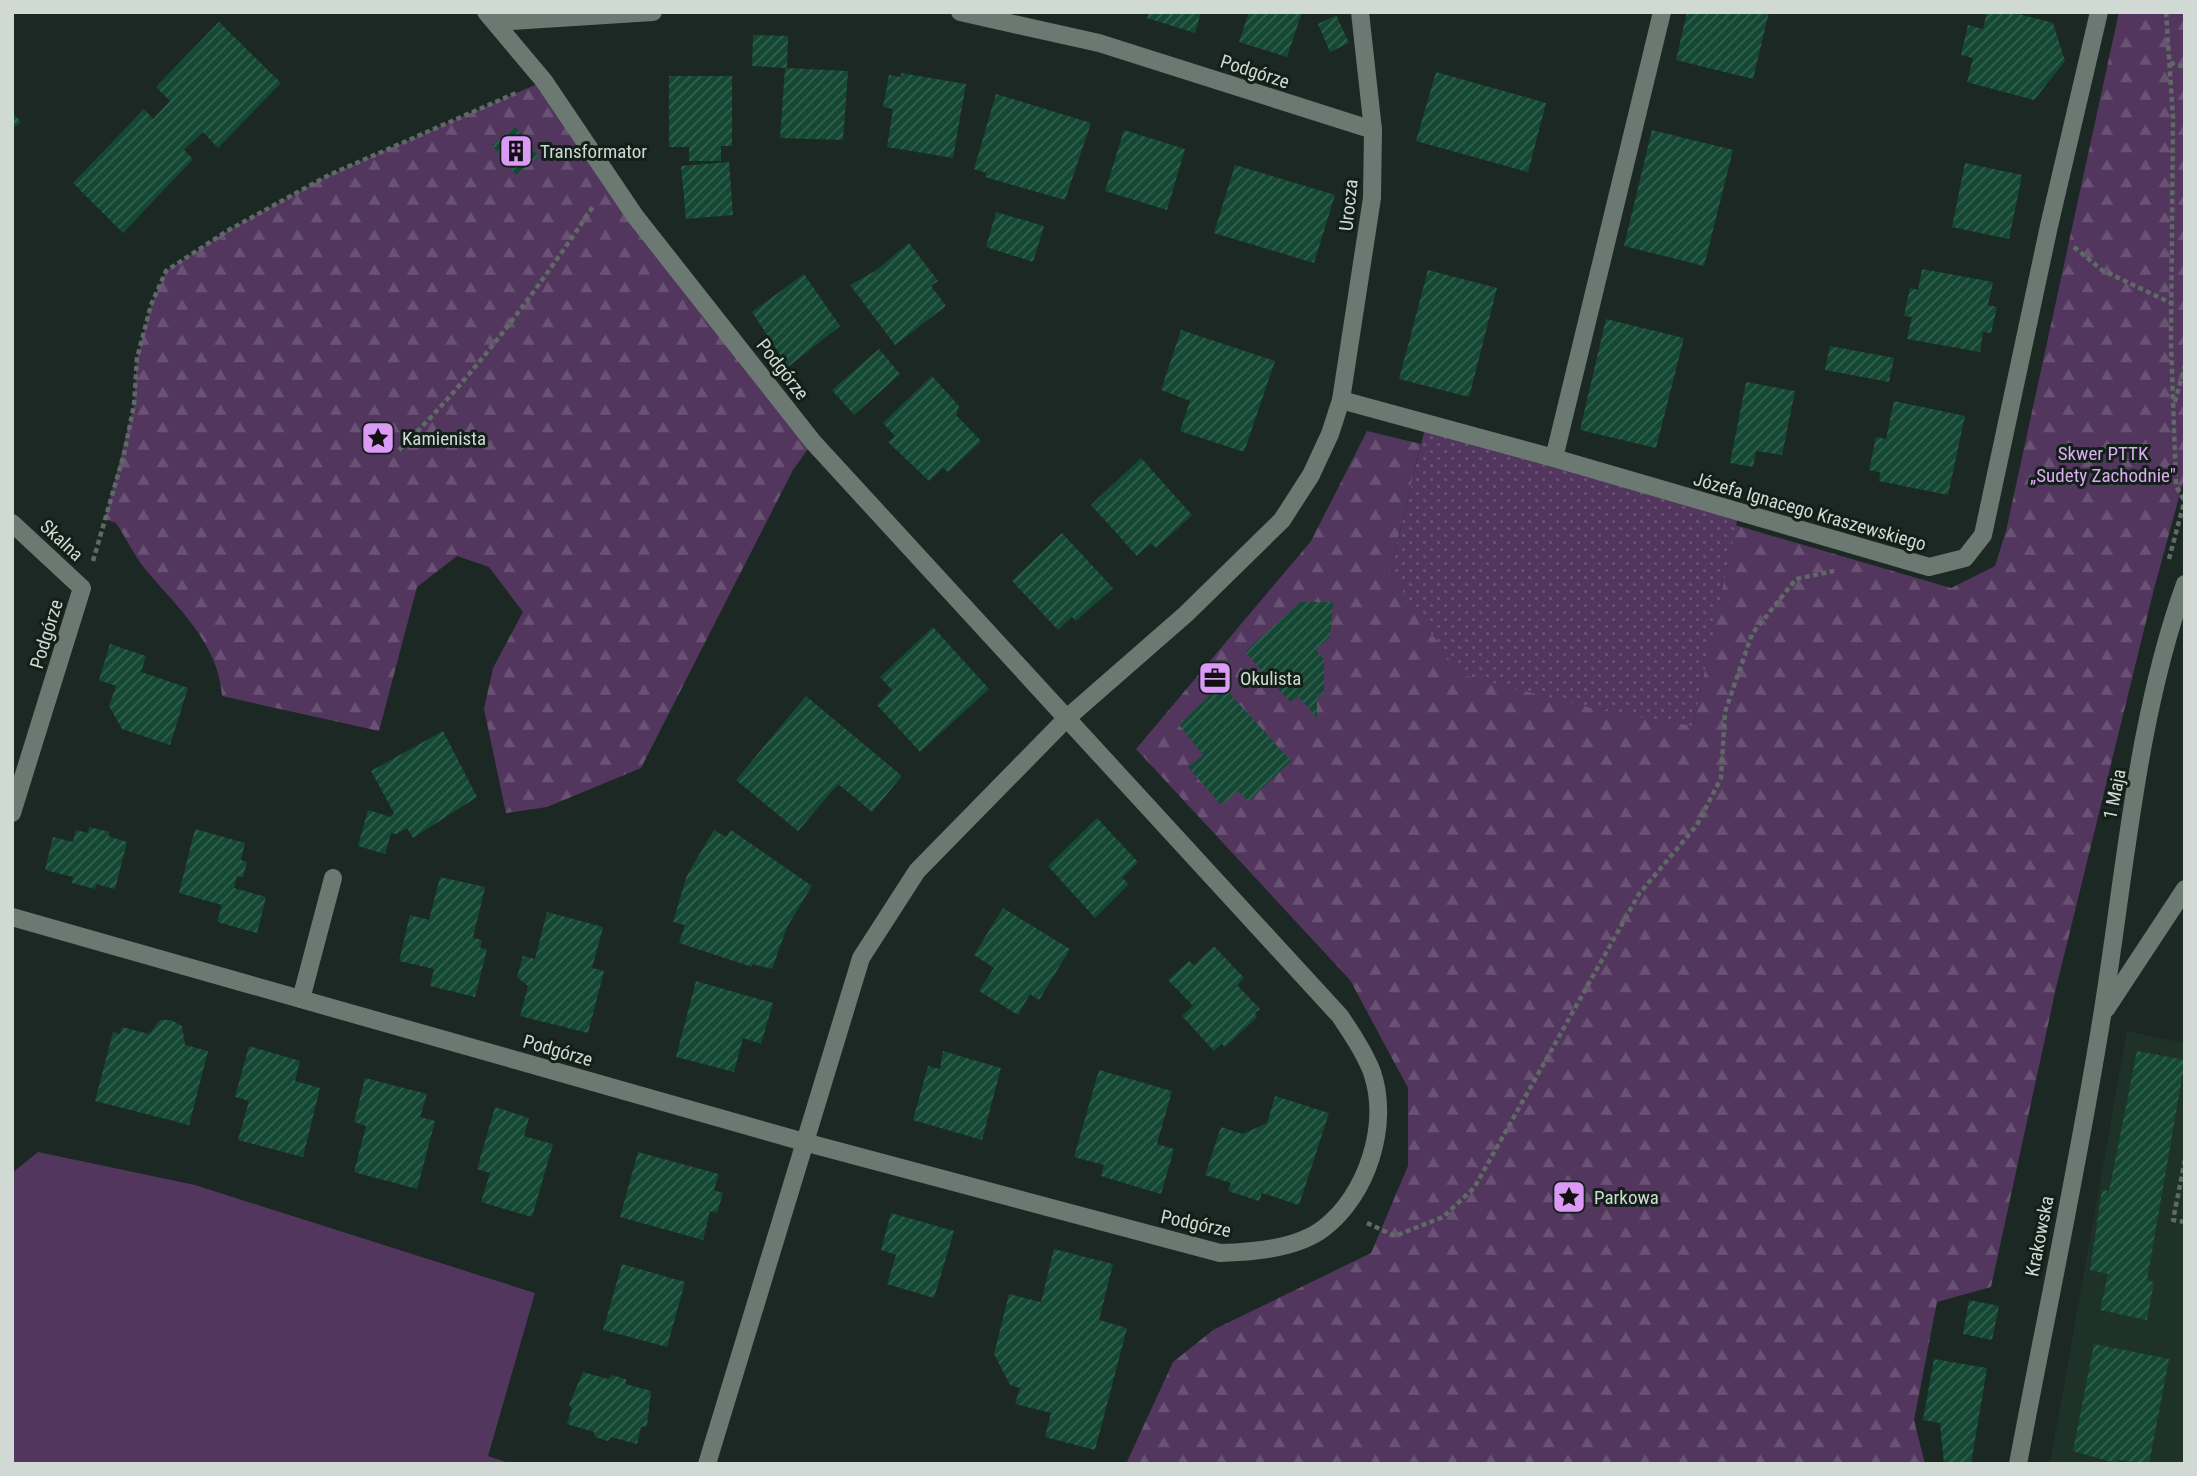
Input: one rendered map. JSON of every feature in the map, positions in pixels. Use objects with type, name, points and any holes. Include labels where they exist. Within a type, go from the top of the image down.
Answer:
[{"type":"street","name":"Podgórze","points":[[491,17],[653,12]]},
{"type":"street","name":"Podgórze","points":[[960,12],[1099,43],[1373,130]]},
{"type":"street","name":"Urocza","points":[[1341,400],[1372,198],[1373,130],[1360,12]]},
{"type":"street","points":[[1554,458],[1662,12]]},
{"type":"street","name":"Józefa Ignacego Kraszewskiego","points":[[1341,400],[1554,458],[1929,567],[1965,558],[1983,535],[2049,226],[2099,12]]},
{"type":"street","name":"Podgórze","points":[[12,917],[804,1142],[1220,1253],[1252,1252],[1296,1241],[1322,1230],[1341,1211],[1360,1184],[1374,1149],[1377,1111],[1373,1074],[1360,1046],[1340,1016],[813,442],[610,180],[544,80],[491,17]]},
{"type":"street","points":[[707,1464],[861,958],[917,871],[1067,718],[1186,614],[1282,520],[1311,475],[1341,400]]},
{"type":"street","name":"Skalna","points":[[12,523],[82,588]]},
{"type":"street","name":"1 Maja","points":[[2102,1015],[2122,863],[2166,636],[2185,584]]},
{"type":"street","name":"Podgórze","points":[[12,813],[82,588]]},
{"type":"street","points":[[301,999],[333,878]]},
{"type":"street","points":[[2102,1015],[2185,889]]},
{"type":"street","name":"Krakowska","points":[[2018,1464],[2102,1015]]},
{"type":"path","points":[[2166,12],[2173,117],[2171,342],[2176,486],[2184,500],[2167,568]]},
{"type":"path","points":[[2170,63],[2185,67]]},
{"type":"path","points":[[82,588],[93,563],[124,454],[134,405],[137,358],[150,305],[166,271],[227,231],[328,176],[544,80]]},
{"type":"path","points":[[399,450],[451,398],[506,333],[610,180]]},
{"type":"path","points":[[2049,226],[2102,270],[2172,304]]},
{"type":"path","points":[[2174,406],[2185,365]]},
{"type":"path","points":[[1341,1211],[1395,1236],[1443,1217],[1474,1188],[1639,894],[1697,825],[1721,778],[1725,712],[1752,634],[1796,579],[1847,569]]},
{"type":"path","points":[[2185,1160],[2173,1220],[2185,1222]]},
{"type":"shaded area","points":[[2127,1031],[2185,1043],[2185,1464],[2050,1464]]},
{"type":"green space","name":"Skwer PTTK „Sudety Zachodnie\"","points":[[2119,12],[2185,12],[2185,475],[2154,589],[2056,988],[1991,1287],[1937,1302],[1914,1420],[1925,1464],[1126,1464],[1173,1362],[1213,1330],[1371,1253],[1408,1166],[1408,1088],[1350,980],[1136,749],[1311,541],[1367,431],[1421,444],[1390,572],[1693,726],[1735,525],[1951,588],[1995,566],[2006,531]]},
{"type":"green space","points":[[544,81],[813,442],[793,470],[641,768],[547,807],[506,813],[484,709],[493,668],[523,612],[489,567],[457,556],[417,587],[379,731],[222,696],[219,677],[205,643],[183,612],[145,569],[116,523],[105,519],[134,405],[137,358],[151,305],[166,271],[227,231],[329,175]]},
{"type":"green space","points":[[1426,424],[1739,512],[1693,726],[1595,709],[1459,674],[1390,572]]},
{"type":"green space","points":[[38,1152],[195,1185],[535,1293],[488,1456],[512,1464],[12,1464],[12,1173]]},
{"type":"building","points":[[1149,12],[1201,12],[1195,33],[1147,18]]},
{"type":"building","points":[[1249,12],[1302,12],[1287,57],[1239,42]]},
{"type":"building","points":[[1687,12],[1769,12],[1753,79],[1676,60]]},
{"type":"building","points":[[1987,12],[2011,12],[2053,23],[2065,61],[2034,100],[1967,82],[1973,58],[1961,55],[1968,25],[1983,29]]},
{"type":"building","points":[[1336,15],[1349,43],[1330,52],[1318,24]]},
{"type":"building","points":[[219,22],[281,83],[218,148],[203,132],[184,150],[193,159],[123,233],[73,183],[144,109],[153,119],[170,101],[156,87]]},
{"type":"building","points":[[753,35],[788,36],[787,68],[848,71],[843,140],[780,138],[785,68],[752,66]]},
{"type":"building","points":[[1436,72],[1546,103],[1528,172],[1416,141]]},
{"type":"building","points":[[901,73],[966,84],[953,158],[887,147],[893,109],[883,107],[889,75],[901,77]]},
{"type":"building","points":[[669,76],[732,76],[732,146],[721,146],[721,161],[689,161],[689,147],[669,147]]},
{"type":"building","points":[[996,94],[1091,123],[1065,200],[985,177],[987,173],[974,169]]},
{"type":"building","points":[[12,112],[21,122],[12,129]]},
{"type":"building","name":"Transformator","points":[[516,127],[539,157],[516,175],[492,145]]},
{"type":"building","points":[[1124,130],[1185,149],[1167,210],[1105,191]]},
{"type":"building","points":[[1652,130],[1733,150],[1704,266],[1624,246]]},
{"type":"building","points":[[729,162],[733,215],[686,219],[681,166]]},
{"type":"building","points":[[1965,163],[2022,175],[2009,239],[1952,227]]},
{"type":"building","points":[[1235,165],[1335,195],[1314,263],[1214,233]]},
{"type":"building","points":[[996,212],[1044,226],[1033,262],[986,247]]},
{"type":"building","points":[[909,243],[938,281],[931,286],[946,306],[895,345],[850,285],[875,271]]},
{"type":"building","points":[[1922,269],[1993,282],[1988,305],[1997,307],[1991,333],[1983,332],[1980,352],[1907,339],[1912,317],[1904,316],[1910,288],[1918,290]]},
{"type":"building","points":[[1428,270],[1497,288],[1469,397],[1399,379]]},
{"type":"building","points":[[804,274],[840,326],[788,367],[752,312]]},
{"type":"building","points":[[1606,319],[1684,338],[1656,448],[1580,430]]},
{"type":"building","points":[[1181,330],[1275,361],[1244,452],[1180,431],[1190,401],[1161,390]]},
{"type":"building","points":[[1830,346],[1894,358],[1889,382],[1825,370]]},
{"type":"building","points":[[879,349],[900,374],[854,415],[832,390]]},
{"type":"building","points":[[932,376],[959,406],[956,415],[981,441],[948,472],[943,468],[929,481],[888,442],[895,436],[883,423]]},
{"type":"building","points":[[1746,382],[1795,391],[1782,455],[1756,451],[1753,467],[1730,463]]},
{"type":"building","points":[[1894,401],[1965,416],[1948,495],[1879,481],[1880,472],[1869,470],[1876,437],[1886,439]]},
{"type":"building","points":[[1141,458],[1192,515],[1156,548],[1151,543],[1137,556],[1091,505]]},
{"type":"building","points":[[1062,533],[1113,588],[1076,621],[1072,617],[1058,630],[1012,581]]},
{"type":"building","points":[[1300,602],[1333,602],[1330,637],[1316,649],[1324,661],[1324,695],[1317,694],[1317,718],[1298,696],[1290,702],[1245,652]]},
{"type":"building","points":[[933,627],[989,689],[920,752],[877,705],[892,690],[880,677]]},
{"type":"building","points":[[110,644],[146,656],[141,672],[188,688],[170,745],[122,729],[109,706],[116,686],[99,680]]},
{"type":"building","points":[[1221,684],[1291,761],[1249,801],[1238,791],[1221,805],[1188,767],[1203,755],[1179,725]]},
{"type":"building","points":[[806,696],[902,776],[872,812],[838,784],[798,831],[736,780]]},
{"type":"building","points":[[443,731],[477,797],[413,838],[407,828],[396,834],[391,833],[385,854],[358,846],[368,810],[391,817],[394,813],[371,771]]},
{"type":"building","points":[[1097,818],[1138,862],[1122,878],[1129,884],[1095,918],[1048,866]]},
{"type":"building","points":[[89,827],[110,832],[108,836],[127,842],[115,889],[96,884],[95,889],[72,883],[73,877],[45,870],[53,837],[73,842],[76,830],[88,833]]},
{"type":"building","points":[[195,829],[245,843],[241,860],[247,862],[243,877],[237,876],[234,888],[266,897],[257,933],[217,922],[222,905],[179,893]]},
{"type":"building","points":[[714,830],[726,837],[731,830],[812,886],[787,927],[772,969],[752,964],[752,967],[679,943],[685,925],[673,922],[687,875]]},
{"type":"building","points":[[440,877],[485,887],[473,938],[482,940],[480,948],[487,949],[475,997],[430,986],[434,969],[399,961],[410,915],[429,920]]},
{"type":"building","points":[[1003,908],[1070,949],[1039,1000],[1030,994],[1018,1015],[979,991],[994,968],[974,955]]},
{"type":"building","points":[[547,912],[603,927],[592,968],[604,971],[588,1033],[520,1016],[528,986],[517,977],[523,956],[535,959]]},
{"type":"building","points":[[1214,946],[1244,978],[1237,985],[1260,1009],[1255,1013],[1257,1017],[1225,1047],[1222,1044],[1214,1051],[1182,1016],[1193,1006],[1168,980],[1189,961],[1194,965]]},
{"type":"building","points":[[696,981],[773,1003],[761,1044],[743,1038],[734,1072],[676,1057]]},
{"type":"building","points":[[160,1020],[171,1020],[182,1026],[185,1045],[208,1051],[189,1125],[95,1101],[113,1032],[120,1034],[122,1027],[149,1034]]},
{"type":"building","points":[[249,1046],[300,1061],[295,1081],[320,1088],[303,1157],[238,1140],[249,1101],[235,1097]]},
{"type":"building","points":[[943,1051],[1001,1068],[982,1140],[913,1120],[928,1066],[940,1069]]},
{"type":"building","points":[[2137,1051],[2185,1060],[2147,1280],[2154,1282],[2147,1320],[2100,1310],[2108,1274],[2090,1270],[2102,1190],[2109,1191]]},
{"type":"building","points":[[1099,1070],[1172,1091],[1157,1144],[1174,1149],[1161,1194],[1101,1176],[1104,1165],[1074,1157]]},
{"type":"building","points":[[365,1078],[427,1094],[420,1117],[435,1121],[417,1189],[354,1172],[366,1126],[354,1122]]},
{"type":"building","points":[[1275,1096],[1329,1113],[1299,1205],[1262,1193],[1259,1201],[1228,1191],[1231,1183],[1205,1175],[1221,1127],[1243,1134],[1267,1123]]},
{"type":"building","points":[[495,1107],[529,1118],[524,1136],[553,1144],[532,1217],[481,1202],[490,1173],[477,1169]]},
{"type":"building","points":[[638,1152],[719,1174],[714,1190],[723,1193],[717,1213],[710,1211],[703,1240],[620,1217]]},
{"type":"building","points":[[891,1213],[954,1231],[934,1298],[887,1284],[896,1255],[881,1250]]},
{"type":"building","points":[[1054,1249],[1113,1264],[1099,1320],[1127,1328],[1095,1450],[1045,1437],[1051,1413],[1015,1404],[1020,1388],[1010,1385],[994,1354],[1009,1294],[1041,1302]]},
{"type":"building","points":[[622,1264],[685,1282],[667,1347],[603,1330]]},
{"type":"building","points":[[1969,1300],[1999,1306],[1992,1340],[1963,1334]]},
{"type":"building","points":[[2094,1344],[2169,1359],[2149,1464],[2119,1460],[2115,1463],[2073,1451]]},
{"type":"building","points":[[1934,1359],[1987,1368],[1971,1464],[1944,1464],[1940,1423],[1923,1420]]},
{"type":"building","points":[[583,1372],[608,1379],[612,1375],[626,1379],[626,1384],[651,1391],[647,1426],[641,1427],[637,1444],[611,1437],[608,1441],[595,1437],[594,1432],[567,1424],[572,1408],[569,1405]]},
{"type":"place","name":"Transformator","points":[[516,151]]},
{"type":"place","name":"Kamienista","points":[[378,438]]},
{"type":"place","name":"Okulista","points":[[1215,678]]},
{"type":"place","name":"Parkowa","points":[[1569,1197]]}]
